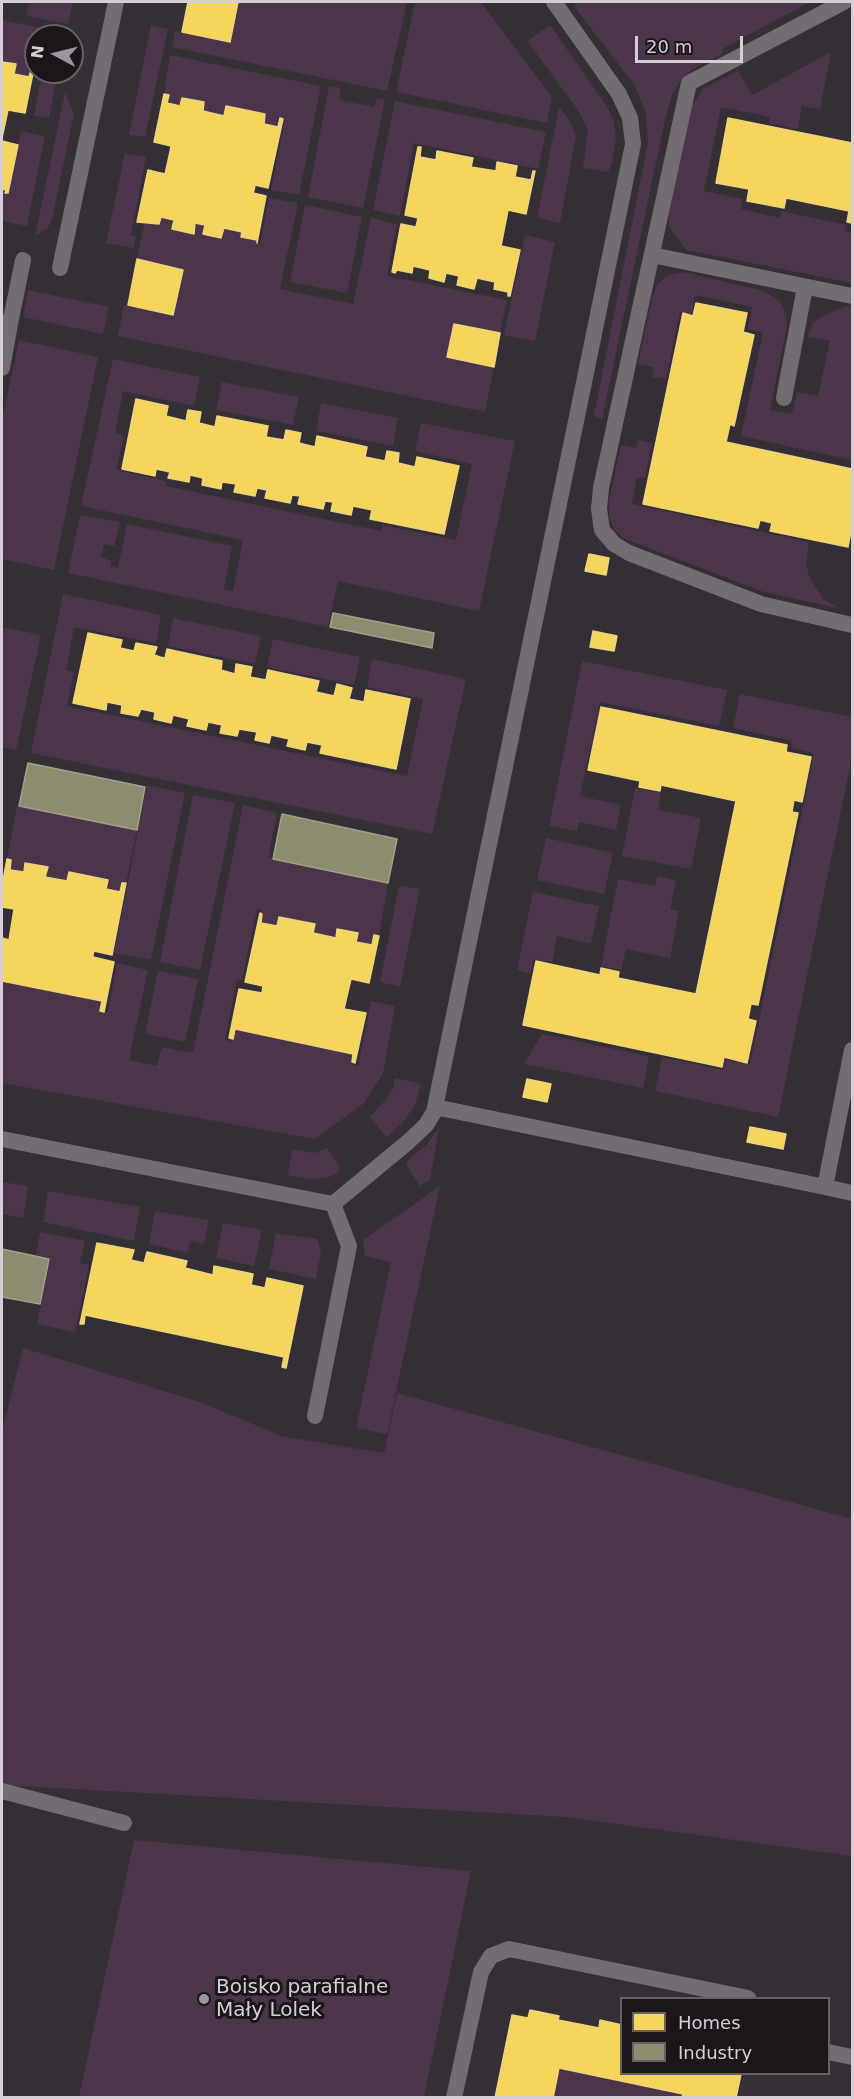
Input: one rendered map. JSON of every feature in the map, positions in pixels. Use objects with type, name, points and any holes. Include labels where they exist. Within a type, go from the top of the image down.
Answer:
[{"type":"lane","points":[[60,268],[116,2]]},
{"type":"lane","points":[[333,1204],[426,1125],[435,1107],[633,144],[630,118],[619,94],[554,2]]},
{"type":"lane","points":[[844,2],[689,83],[598,509],[602,530],[614,544],[629,553],[761,604],[852,625]]},
{"type":"lane","points":[[652,255],[852,296]]},
{"type":"lane","points":[[2,368],[6,323],[23,260]]},
{"type":"lane","points":[[784,398],[805,286]]},
{"type":"lane","points":[[825,1187],[852,1050]]},
{"type":"lane","points":[[435,1107],[852,1193]]},
{"type":"lane","points":[[2,1139],[333,1204]]},
{"type":"lane","points":[[315,1416],[349,1246],[333,1204]]},
{"type":"lane","points":[[2,1791],[124,1823]]},
{"type":"lane","points":[[454,2097],[481,1972],[491,1956],[509,1949],[743,1997]]},
{"type":"lane","points":[[830,2052],[852,2057]]},
{"type":"shaded area","points":[[29,2],[73,2],[68,24],[26,16]]},
{"type":"shaded area","points":[[238,2],[407,2],[387,91],[172,47],[175,31],[230,41]]},
{"type":"shaded area","points":[[415,2],[481,2],[552,97],[547,123],[396,92]]},
{"type":"shaded area","points":[[575,2],[810,2],[724,48],[722,54],[692,69],[678,84],[672,95],[602,419],[594,416],[648,142],[646,114],[635,86],[574,6]]},
{"type":"shaded area","points":[[2,20],[24,24],[24,76],[14,74],[15,64],[2,62]]},
{"type":"shaded area","points":[[151,25],[168,29],[145,137],[129,135]]},
{"type":"shaded area","points":[[550,25],[608,108],[614,122],[616,137],[612,163],[608,172],[583,168],[588,130],[578,110],[527,41]]},
{"type":"shaded area","points":[[831,52],[820,109],[802,106],[798,129],[769,123],[770,117],[721,107],[704,191],[743,199],[741,209],[780,218],[781,211],[846,225],[845,231],[852,233],[852,283],[686,250],[669,227],[669,213],[689,110],[704,88],[738,71],[752,95]]},
{"type":"shaded area","points":[[170,55],[321,86],[299,195],[271,190],[285,119],[280,119],[278,127],[264,124],[265,114],[226,106],[224,116],[203,111],[204,102],[182,98],[180,106],[167,103],[169,95],[164,94]]},
{"type":"shaded area","points":[[40,84],[56,84],[49,118],[34,115]]},
{"type":"shaded area","points":[[329,86],[341,88],[339,100],[374,107],[377,98],[385,100],[363,208],[308,197]]},
{"type":"shaded area","points":[[65,92],[74,113],[52,220],[47,229],[35,236]]},
{"type":"shaded area","points":[[395,101],[546,132],[538,169],[414,143],[400,216],[373,210]]},
{"type":"shaded area","points":[[559,107],[571,123],[576,136],[560,223],[537,218]]},
{"type":"shaded area","points":[[21,131],[45,136],[27,226],[3,221],[2,227],[2,189],[8,193]]},
{"type":"shaded area","points":[[125,153],[146,157],[131,235],[136,237],[134,248],[106,243]]},
{"type":"shaded area","points":[[269,198],[298,203],[280,289],[353,304],[371,218],[397,224],[387,276],[507,300],[500,333],[454,324],[447,357],[494,367],[485,412],[118,336],[124,305],[173,315],[183,270],[137,259],[145,221],[159,224],[161,217],[174,220],[172,229],[193,234],[195,223],[205,225],[203,234],[221,238],[224,228],[242,232],[241,237],[257,240],[256,243],[260,244]]},
{"type":"shaded area","points":[[305,205],[362,217],[347,293],[290,282]]},
{"type":"shaded area","points":[[525,235],[555,242],[535,341],[504,335]]},
{"type":"shaded area","points":[[684,272],[764,291],[779,300],[785,312],[787,326],[770,410],[792,414],[797,392],[818,396],[830,341],[807,337],[813,323],[823,316],[847,306],[852,308],[852,460],[741,436],[763,333],[748,329],[752,307],[695,295],[692,314],[680,312],[666,379],[652,377],[654,367],[638,364],[652,298],[657,285],[667,276]]},
{"type":"shaded area","points":[[28,290],[109,307],[103,334],[23,317]]},
{"type":"shaded area","points":[[19,340],[98,357],[54,570],[2,559],[2,420]]},
{"type":"shaded area","points":[[113,359],[200,377],[194,406],[123,391],[115,433],[124,436],[116,470],[166,481],[166,486],[381,531],[382,525],[456,540],[472,464],[415,451],[421,423],[515,441],[479,611],[338,581],[328,627],[68,573],[80,515],[120,522],[114,546],[104,544],[101,557],[111,561],[110,566],[118,568],[127,524],[232,546],[224,589],[233,591],[243,540],[81,506]]},
{"type":"shaded area","points":[[222,382],[299,397],[293,425],[216,410]]},
{"type":"shaded area","points":[[321,403],[398,418],[393,446],[316,431]]},
{"type":"shaded area","points":[[638,440],[652,443],[645,478],[637,477],[632,504],[809,542],[806,564],[809,576],[823,599],[841,609],[761,591],[623,538],[614,530],[610,519],[609,500],[621,445],[636,448]]},
{"type":"shaded area","points":[[63,594],[161,615],[156,643],[74,627],[66,670],[74,672],[67,706],[407,776],[423,699],[367,687],[372,659],[466,679],[432,834],[31,753]]},
{"type":"shaded area","points":[[173,618],[261,636],[255,664],[168,646]]},
{"type":"shaded area","points":[[2,627],[41,635],[16,750],[2,747]]},
{"type":"shaded area","points":[[273,639],[360,657],[354,685],[267,667]]},
{"type":"shaded area","points":[[582,661],[727,690],[719,726],[600,702],[580,796],[621,805],[616,830],[579,822],[577,831],[549,826]]},
{"type":"shaded area","points":[[740,694],[852,717],[852,757],[778,1117],[655,1091],[662,1057],[723,1070],[726,1060],[750,1064],[814,753],[791,748],[792,741],[733,728]]},
{"type":"shaded area","points":[[147,785],[185,793],[151,960],[114,953]]},
{"type":"shaded area","points":[[635,788],[661,793],[658,810],[701,818],[691,869],[622,856]]},
{"type":"shaded area","points":[[193,795],[235,803],[200,970],[160,962]]},
{"type":"shaded area","points":[[243,805],[277,813],[268,858],[388,883],[379,936],[374,935],[372,945],[356,942],[358,933],[338,930],[336,938],[313,933],[314,924],[279,917],[277,926],[261,923],[262,910],[257,909],[242,980],[237,980],[225,1039],[230,1042],[233,1039],[235,1029],[353,1054],[351,1065],[358,1066],[371,1001],[395,1006],[383,1074],[363,1104],[315,1139],[2,1083],[2,981],[102,1001],[100,1011],[108,1012],[117,963],[148,970],[129,1060],[157,1066],[162,1047],[193,1053]]},
{"type":"shaded area","points":[[17,806],[137,830],[126,883],[122,883],[120,892],[106,889],[107,880],[69,872],[67,881],[45,877],[47,867],[26,863],[24,872],[10,870],[11,860],[7,859]]},
{"type":"shaded area","points":[[546,838],[613,853],[604,894],[537,880]]},
{"type":"shaded area","points":[[657,876],[676,880],[670,909],[679,911],[670,958],[626,949],[621,970],[601,966],[618,879],[655,886]]},
{"type":"shaded area","points":[[399,886],[420,889],[400,987],[380,982]]},
{"type":"shaded area","points":[[533,892],[599,906],[591,944],[557,936],[552,962],[533,959],[531,974],[517,970]]},
{"type":"shaded area","points":[[158,971],[198,979],[185,1042],[145,1034]]},
{"type":"shaded area","points":[[542,1034],[649,1056],[643,1088],[524,1064]]},
{"type":"shaded area","points":[[395,1078],[421,1084],[415,1105],[404,1121],[388,1136],[384,1135],[370,1117],[393,1089]]},
{"type":"shaded area","points":[[439,1128],[430,1180],[420,1186],[406,1165],[408,1160],[426,1145]]},
{"type":"shaded area","points":[[327,1148],[340,1167],[339,1172],[326,1178],[310,1179],[288,1175],[292,1149],[314,1153]]},
{"type":"shaded area","points":[[2,1182],[28,1186],[23,1218],[2,1214]]},
{"type":"shaded area","points":[[440,1186],[387,1434],[356,1428],[391,1262],[365,1256],[363,1240]]},
{"type":"shaded area","points":[[48,1191],[140,1207],[134,1241],[43,1222]]},
{"type":"shaded area","points":[[155,1211],[209,1220],[204,1244],[190,1241],[188,1253],[149,1244]]},
{"type":"shaded area","points":[[223,1223],[262,1230],[254,1266],[216,1258]]},
{"type":"shaded area","points":[[40,1232],[85,1241],[80,1263],[89,1265],[75,1332],[37,1324],[50,1258],[36,1255]]},
{"type":"shaded area","points":[[276,1233],[317,1239],[321,1252],[316,1279],[269,1269]]},
{"type":"shaded area","points":[[23,1348],[200,1402],[281,1436],[384,1453],[397,1393],[852,1519],[852,1856],[566,1817],[2,1785],[2,1431]]},
{"type":"shaded area","points":[[134,1840],[471,1871],[424,2097],[79,2097]]},
{"type":"shaded area","points":[[559,2068],[683,2094],[682,2098],[553,2098]]},
{"type":"building: Homes","points":[[188,2],[238,2],[230,42],[182,32]]},
{"type":"building: Homes","points":[[2,62],[16,64],[14,74],[24,76],[24,84],[31,84],[25,113],[8,110],[2,138]]},
{"type":"building: Homes","points":[[164,94],[169,95],[167,103],[180,106],[182,98],[204,102],[203,111],[224,116],[226,106],[265,114],[264,124],[278,127],[280,118],[283,119],[268,188],[255,185],[253,193],[266,196],[257,243],[257,240],[241,237],[242,232],[224,228],[221,238],[203,234],[205,225],[195,223],[194,234],[172,229],[174,220],[161,217],[159,224],[137,222],[148,170],[165,174],[170,152],[171,146],[154,142]]},
{"type":"building: Homes","points":[[728,118],[852,143],[852,223],[847,222],[849,211],[786,198],[784,208],[747,201],[749,189],[716,183]]},
{"type":"building: Homes","points":[[2,141],[18,145],[8,193],[2,189]]},
{"type":"building: Homes","points":[[418,147],[421,147],[420,157],[436,160],[437,151],[473,158],[471,167],[496,171],[497,162],[517,166],[515,177],[531,180],[533,171],[535,171],[526,214],[508,210],[501,246],[520,250],[510,296],[508,292],[494,289],[495,282],[477,278],[474,289],[457,285],[459,276],[446,273],[444,282],[429,278],[430,270],[413,266],[412,273],[397,270],[395,273],[392,272],[401,224],[416,227],[418,218],[405,215]]},
{"type":"building: Homes","points":[[137,259],[183,270],[173,315],[128,305]]},
{"type":"building: Homes","points":[[696,303],[747,313],[743,332],[754,335],[734,426],[730,424],[726,442],[852,469],[852,526],[848,547],[770,531],[772,523],[760,520],[758,528],[643,504],[683,313],[693,316]]},
{"type":"building: Homes","points":[[454,324],[500,333],[494,367],[447,357]]},
{"type":"building: Homes","points":[[136,399],[168,406],[166,416],[186,421],[188,410],[201,412],[199,423],[215,427],[217,416],[268,426],[266,437],[284,440],[286,430],[301,433],[299,443],[315,447],[317,436],[367,447],[365,457],[385,461],[387,451],[399,453],[398,463],[415,467],[417,457],[459,466],[444,534],[370,519],[372,510],[353,506],[351,515],[331,511],[333,502],[325,501],[323,509],[298,504],[300,496],[292,495],[290,503],[265,498],[267,490],[257,488],[255,496],[234,492],[236,484],[222,482],[221,489],[202,485],[203,478],[190,475],[189,482],[168,478],[170,472],[156,469],[155,476],[122,469]]},
{"type":"building: Homes","points":[[589,554],[609,558],[606,575],[585,571]]},
{"type":"building: Homes","points":[[593,631],[617,636],[614,651],[590,647]]},
{"type":"building: Homes","points":[[88,633],[122,640],[120,648],[134,651],[136,643],[157,647],[154,655],[160,657],[165,658],[167,649],[222,661],[221,670],[235,674],[236,664],[252,667],[250,677],[266,680],[268,670],[319,681],[316,692],[334,696],[337,684],[352,688],[349,699],[364,702],[366,690],[410,699],[396,769],[320,753],[322,745],[307,742],[305,750],[287,746],[289,739],[271,735],[269,743],[255,740],[257,732],[239,729],[237,736],[220,733],[222,725],[208,722],[206,730],[187,726],[189,719],[173,715],[171,723],[154,719],[155,712],[141,709],[138,716],[121,713],[122,705],[107,702],[106,710],[73,703]]},
{"type":"building: Homes","points":[[601,707],[787,745],[786,752],[811,757],[802,802],[794,800],[792,812],[798,813],[758,1005],[751,1004],[748,1019],[756,1021],[747,1063],[724,1057],[722,1067],[523,1025],[536,961],[600,975],[601,968],[619,972],[618,978],[696,994],[736,801],[661,785],[660,791],[639,787],[640,781],[588,770]]},
{"type":"building: Homes","points":[[7,859],[11,860],[10,870],[24,872],[25,863],[48,867],[45,877],[67,881],[69,872],[108,880],[106,889],[120,892],[122,883],[126,883],[112,955],[94,951],[93,954],[93,957],[114,962],[104,1012],[100,1011],[102,1001],[2,981],[2,938],[9,940],[14,909],[2,907],[2,886]]},
{"type":"building: Homes","points":[[260,913],[262,914],[261,923],[277,926],[279,917],[315,924],[313,933],[336,938],[337,929],[358,933],[356,942],[372,945],[374,935],[379,936],[369,983],[351,979],[344,1009],[366,1013],[355,1063],[352,1062],[353,1054],[235,1029],[233,1039],[229,1038],[239,989],[262,993],[263,986],[245,982]]},
{"type":"building: Homes","points":[[527,1079],[551,1084],[547,1102],[523,1097]]},
{"type":"building: Homes","points":[[750,1127],[786,1134],[783,1149],[747,1142]]},
{"type":"building: Homes","points":[[97,1243],[134,1250],[131,1260],[144,1263],[147,1252],[187,1261],[185,1268],[213,1275],[214,1266],[253,1274],[251,1285],[265,1288],[267,1278],[303,1286],[286,1368],[282,1367],[284,1357],[85,1315],[84,1324],[80,1324]]},
{"type":"building: Homes","points":[[530,2010],[559,2016],[558,2020],[599,2028],[600,2020],[620,2025],[620,2075],[741,2075],[736,2098],[682,2098],[683,2094],[559,2068],[553,2098],[495,2098],[512,2015],[528,2018]]},
{"type":"building: Industry","points":[[333,613],[434,633],[432,648],[330,627]]},
{"type":"building: Industry","points":[[28,763],[145,787],[137,830],[19,806]]},
{"type":"building: Industry","points":[[282,814],[397,839],[388,883],[273,859]]},
{"type":"building: Industry","points":[[2,1249],[49,1259],[40,1304],[2,1297]]},
{"type":"place","name":"Boisko parafialne Mały Lolek","points":[[204,1999]]}]
